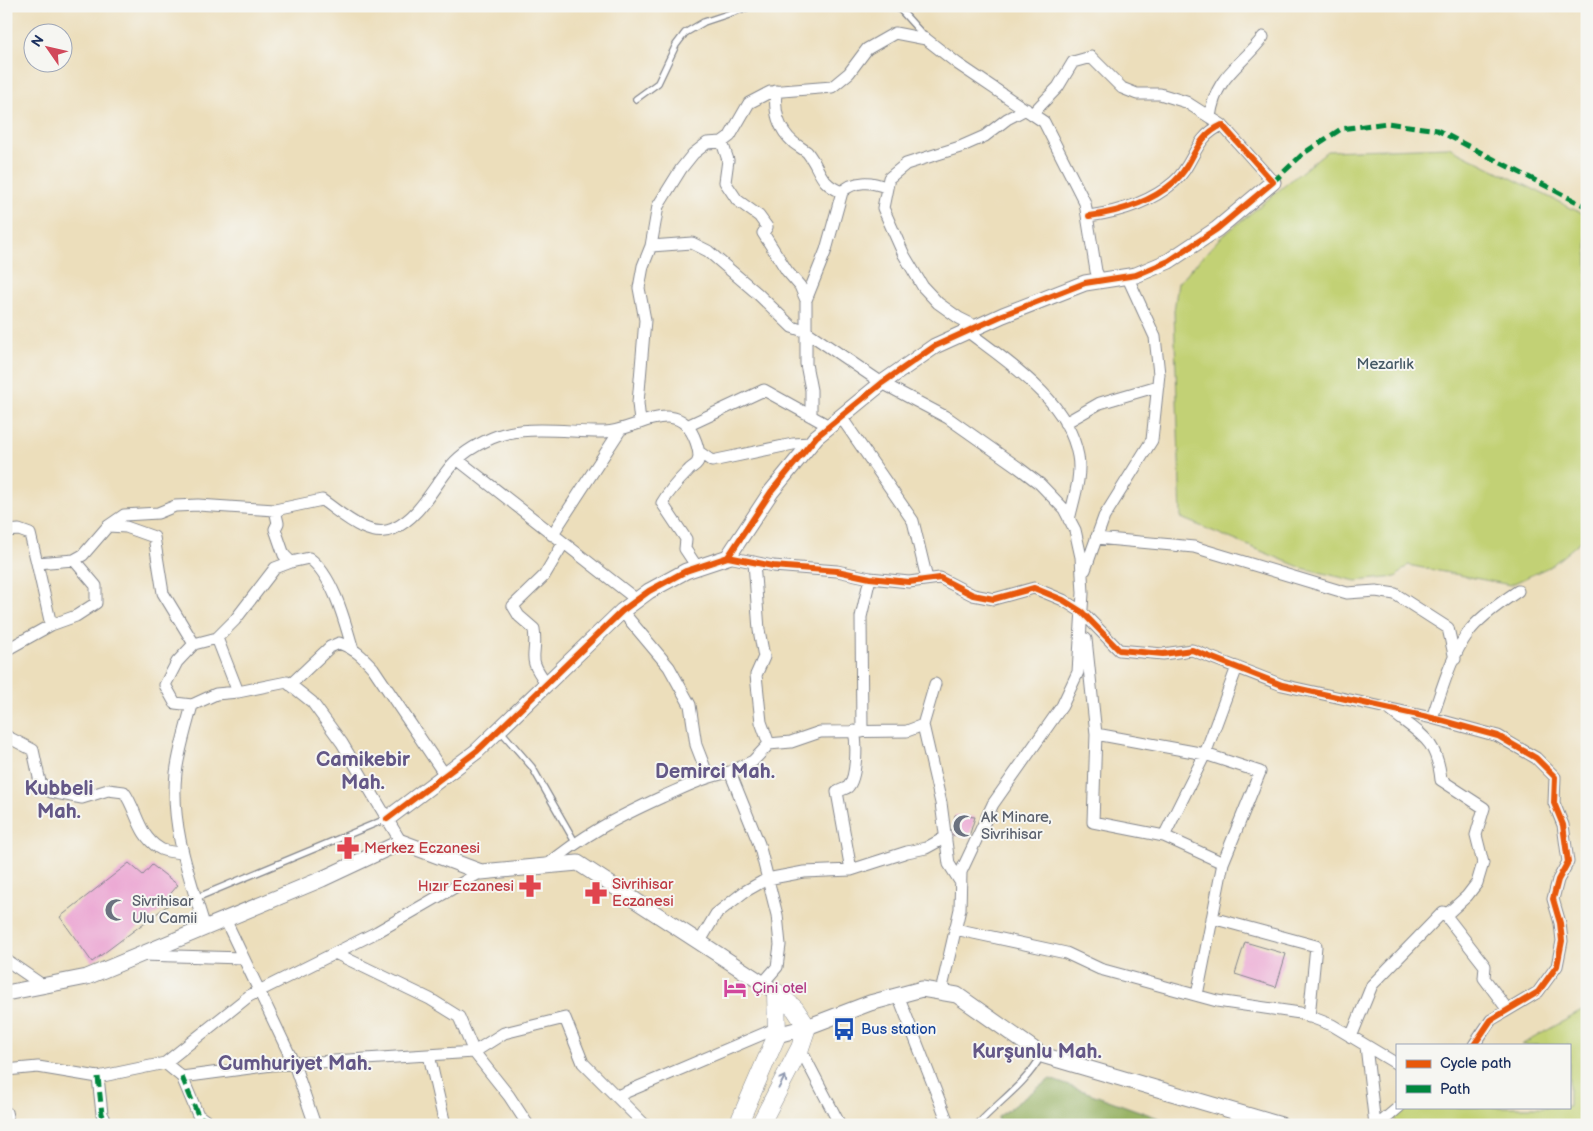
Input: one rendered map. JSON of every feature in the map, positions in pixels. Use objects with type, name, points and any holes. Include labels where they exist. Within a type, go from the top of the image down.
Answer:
[{"type":"main road","points":[[760,1125],[800,1048],[807,1027],[795,1009],[769,988]]},
{"type":"main road","points":[[738,1125],[777,1032],[769,988]]},
{"type":"street","points":[[640,422],[638,403],[645,320],[639,288],[643,266],[651,246],[658,206],[681,169],[693,154],[707,143],[722,142],[730,136],[750,103],[770,92],[832,87],[849,72],[867,49],[895,33],[926,39],[958,64],[1044,122],[1060,150],[1085,203],[1089,216],[1093,256],[1100,280]]},
{"type":"street","points":[[1210,117],[1212,101],[1222,83],[1238,62],[1263,37]]},
{"type":"street","points":[[728,557],[770,492],[811,443],[882,383],[935,346],[972,329],[1085,283],[1127,276],[1169,261],[1216,230],[1273,182],[1222,125],[1186,102],[1160,94],[1137,94],[1122,88],[1091,57],[1073,62],[1058,87],[1030,111],[977,139],[906,164],[889,178],[882,208],[888,225],[923,286],[938,304],[959,318],[972,329],[1035,386],[1072,434],[1079,458],[1078,480],[1070,520]]},
{"type":"street","points":[[776,91],[775,116],[785,134],[807,152],[823,180],[832,188],[842,192]]},
{"type":"street","points":[[1089,216],[1117,212],[1174,182],[1188,163],[1201,139],[1212,129],[1222,125]]},
{"type":"street","points":[[722,142],[728,160],[725,182],[736,200],[759,216],[767,226],[763,233],[786,271],[800,286],[806,300],[806,364],[811,390],[811,416]]},
{"type":"street","points":[[806,300],[826,250],[842,192],[849,185],[871,182],[887,188]]},
{"type":"street","points":[[651,246],[692,243],[720,260],[792,327],[807,332],[882,383],[948,418],[1040,484],[1064,509],[1074,530],[1081,557],[1082,576],[1078,672],[1062,706],[993,804],[961,872],[960,909],[941,992]]},
{"type":"street","points":[[1082,576],[1104,517],[1152,440],[1158,386],[1155,338],[1127,276]]},
{"type":"street","points":[[1065,423],[1100,403],[1158,386]]},
{"type":"street","points":[[687,426],[764,390],[811,416],[835,422],[913,521],[927,579]]},
{"type":"street","points":[[36,562],[74,560],[83,555],[108,526],[124,515],[158,513],[175,506],[198,505],[275,510],[322,500],[338,510],[348,520],[375,530],[391,530],[410,519],[458,460],[474,447],[494,437],[514,433],[557,430],[619,432],[640,422],[665,416],[683,421],[693,434],[699,452],[697,463],[669,491],[662,503],[667,514],[686,539],[685,549],[696,567]]},
{"type":"street","points":[[552,535],[619,432]]},
{"type":"street","points":[[699,452],[712,461],[793,444],[811,443]]},
{"type":"street","points":[[458,460],[637,600]]},
{"type":"street","points":[[275,510],[278,523],[275,529],[284,555],[290,562]]},
{"type":"street","points":[[108,526],[126,527],[154,537],[162,593],[194,644]]},
{"type":"street","points":[[6,531],[19,530],[30,534],[51,625]]},
{"type":"street","points":[[1096,538],[1194,547],[1347,593],[1376,591],[1394,594],[1448,628],[1454,659]]},
{"type":"street","points":[[547,684],[534,668],[532,659],[536,644],[534,629],[519,616],[513,606],[544,576],[564,544]]},
{"type":"street","points":[[387,819],[477,751],[622,610],[664,583],[696,567],[728,557],[783,567],[909,582],[940,578],[973,596],[994,599],[1034,588],[1063,600],[1082,612],[1119,650],[1163,654],[1192,650],[1282,685],[1432,718],[1498,736],[1536,758],[1555,777],[1554,803],[1563,825],[1568,848],[1568,862],[1558,880],[1553,899],[1560,923],[1562,941],[1557,966],[1538,992],[1491,1020],[1475,1044]]},
{"type":"street","points":[[353,650],[340,606],[318,565],[309,558],[290,562],[275,568],[236,620],[217,638],[194,644],[177,662],[165,685],[175,703],[192,706],[216,694],[238,692],[287,682],[312,702],[342,743],[402,842],[481,872],[578,863],[769,988],[777,967],[780,945],[777,915],[759,844],[730,772]]},
{"type":"street","points":[[6,650],[51,625],[76,616],[96,602],[96,586],[74,560]]},
{"type":"street","points":[[754,562],[759,602],[759,630],[764,657],[756,675],[761,722],[769,744]]},
{"type":"street","points":[[851,870],[837,792],[847,787],[854,776],[858,745],[861,617],[870,578]]},
{"type":"street","points":[[1432,718],[1454,659],[1468,632],[1503,601],[1518,592]]},
{"type":"street","points":[[622,610],[669,667],[690,705],[696,745],[708,776]]},
{"type":"street","points":[[1082,612],[1096,734],[1093,822],[1164,836],[1223,863]]},
{"type":"street","points":[[217,638],[238,692]]},
{"type":"street","points":[[290,685],[330,648],[339,644],[353,650],[373,668],[445,775]]},
{"type":"street","points":[[1164,836],[1205,754],[1237,667]]},
{"type":"street","points":[[935,684],[924,725],[941,803],[949,864],[961,884]]},
{"type":"street","points":[[192,706],[176,774],[176,806],[182,853],[206,928]]},
{"type":"street","points":[[1387,708],[1430,742],[1439,763],[1441,780],[1484,808],[1476,835],[1483,863],[1477,883],[1446,916]]},
{"type":"street","points":[[545,867],[575,842],[617,818],[708,776],[730,772],[752,761],[769,744],[791,742],[820,732],[907,731],[924,725]]},
{"type":"street","points":[[1096,734],[1205,754],[1260,772],[1223,863],[1197,995]]},
{"type":"street","points":[[6,736],[32,750],[40,782],[51,792],[82,798],[108,790],[124,792],[132,802],[142,832],[159,849],[182,853]]},
{"type":"street","points":[[700,943],[716,914],[744,892],[767,879],[804,872],[851,870],[926,848],[946,837]]},
{"type":"street","points":[[6,993],[87,978],[402,842]]},
{"type":"street","points":[[6,1070],[38,1067],[98,1077],[165,1063],[249,996],[377,932],[481,872]]},
{"type":"street","points":[[1351,1037],[1372,985],[1443,912],[1485,966],[1484,978],[1507,1009]]},
{"type":"street","points":[[1212,918],[1316,946],[1310,1017]]},
{"type":"street","points":[[226,919],[258,991],[294,1064],[315,1125]]},
{"type":"street","points":[[955,929],[1066,953],[1100,969],[1217,1001],[1300,1013],[1332,1025],[1396,1063]]},
{"type":"street","points":[[335,953],[430,999],[458,1017],[474,1052],[509,1096],[528,1125]]},
{"type":"street","points":[[140,955],[243,958]]},
{"type":"street","points":[[6,960],[44,986]]},
{"type":"street","points":[[616,1096],[777,1032],[807,1027],[870,1003],[922,989],[957,996],[1042,1054],[1281,1125]]},
{"type":"street","points":[[898,995],[949,1125]]},
{"type":"street","points":[[182,1077],[294,1064],[474,1052],[504,1033],[565,1018],[583,1063],[646,1125]]},
{"type":"street","points":[[1366,1046],[1376,1125]]},
{"type":"street","points":[[800,1048],[840,1125]]},
{"type":"street","points":[[429,1055],[445,1125]]},
{"type":"street","points":[[165,1063],[182,1077],[198,1115],[212,1125]]},
{"type":"street","points":[[98,1077],[102,1114],[108,1125]]},
{"type":"street","points":[[1376,1125],[1398,1108]]},
{"type":"street","points":[[6,1112],[9,1125]]},
{"type":"lane","points":[[636,99],[658,83],[676,45],[685,33],[704,22],[752,6]]},
{"type":"lane","points":[[897,6],[926,39]]},
{"type":"lane","points":[[499,730],[532,767],[575,842]]},
{"type":"lane","points":[[196,898],[387,819]]},
{"type":"lane","points":[[977,1125],[992,1108],[1017,1089],[1032,1071],[1042,1054]]},
{"type":"green space","name":"Mezarlık","points":[[1449,147],[1587,216],[1587,536],[1551,566],[1510,585],[1408,565],[1396,577],[1356,581],[1302,568],[1181,518],[1174,311],[1178,283],[1218,240],[1327,151]]},
{"type":"green space","points":[[1587,1008],[1587,1125],[1396,1125],[1394,1115],[1407,1108],[1570,1108],[1570,1044],[1523,1044]]},
{"type":"green space","points":[[1050,1079],[1178,1125],[998,1125],[998,1117]]},
{"type":"building","name":"Ak Minare, Sivrihisar","points":[[955,815],[975,817],[969,837],[953,835]]},
{"type":"building","name":"Sivrihisar Ulu Camii","points":[[129,863],[143,875],[152,865],[178,885],[166,899],[172,902],[92,962],[60,917]]},
{"type":"building","points":[[1245,942],[1286,954],[1276,987],[1235,974]]},
{"type":"marked path","points":[[1273,182],[1304,153],[1341,129],[1387,123],[1437,130],[1587,207]]},
{"type":"marked path","points":[[98,1077],[102,1114],[108,1125]]},
{"type":"marked path","points":[[182,1077],[198,1115],[212,1125]]},
{"type":"cycle path","points":[[387,819],[477,751],[622,611],[649,591],[686,571],[728,557],[771,492],[816,437],[882,383],[935,346],[1003,315],[1085,283],[1136,275],[1169,261],[1217,229],[1273,182],[1222,125],[1212,130],[1205,137],[1181,175],[1165,189],[1134,205],[1089,216]]},
{"type":"cycle path","points":[[728,557],[773,566],[837,571],[870,578],[909,582],[940,578],[973,595],[994,599],[1034,588],[1063,600],[1082,612],[1119,650],[1163,654],[1192,650],[1282,685],[1432,718],[1498,736],[1536,758],[1555,777],[1554,803],[1563,825],[1568,862],[1558,880],[1553,899],[1560,923],[1562,941],[1557,966],[1538,992],[1491,1020],[1475,1044]]},
{"type":"place","name":"Ak Minare, Sivrihisar","points":[[964,826]]},
{"type":"place","name":"Merkez Eczanesi","points":[[348,848]]},
{"type":"place","name":"Hızır Eczanesi","points":[[530,886]]},
{"type":"place","name":"Sivrihisar Eczanesi","points":[[596,893]]},
{"type":"place","name":"Sivrihisar Ulu Camii","points":[[116,910]]},
{"type":"place","name":"Çini otel","points":[[735,988]]},
{"type":"place","name":"Bus station","points":[[844,1029]]},
{"type":"district","name":"Camikebir Mah.","points":[[363,772]]},
{"type":"district","name":"Demirci Mah.","points":[[715,772]]},
{"type":"district","name":"Kubbeli Mah.","points":[[59,800]]},
{"type":"district","name":"Kurşunlu Mah.","points":[[1037,1052]]},
{"type":"district","name":"Cumhuriyet Mah.","points":[[295,1064]]}]
